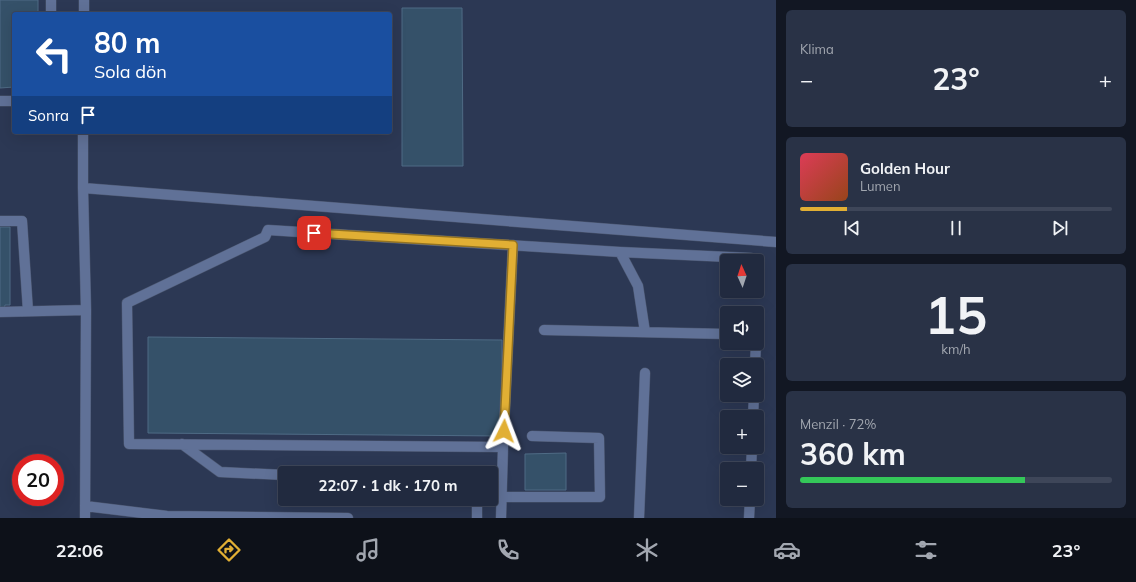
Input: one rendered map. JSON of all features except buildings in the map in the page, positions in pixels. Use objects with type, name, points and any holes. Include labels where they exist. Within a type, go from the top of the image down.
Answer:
[{"type":"street","points":[[51,0],[51,12]]},
{"type":"street","points":[[84,0],[84,12]]},
{"type":"street","points":[[0,101],[12,101]]},
{"type":"street","points":[[83,134],[86,310],[85,518]]},
{"type":"street","points":[[83,188],[776,242]]},
{"type":"street","points":[[0,221],[22,221],[28,311]]},
{"type":"street","points":[[503,447],[129,444],[127,303],[265,237],[268,230],[620,252],[720,257]]},
{"type":"street","points":[[501,518],[513,245]]},
{"type":"street","points":[[620,252],[638,286],[645,332]]},
{"type":"street","points":[[0,312],[86,310]]},
{"type":"street","points":[[544,330],[720,334]]},
{"type":"street","points":[[639,518],[645,373]]},
{"type":"street","points":[[501,497],[600,497],[599,438],[532,436]]},
{"type":"street","points":[[182,444],[220,472],[278,475]]},
{"type":"street","points":[[85,506],[167,516],[348,518]]},
{"type":"street","points":[[477,506],[477,518]]},
{"type":"street","points":[[749,518],[750,506]]},
{"type":"route","points":[[314,233],[513,245],[504,431]]}]
